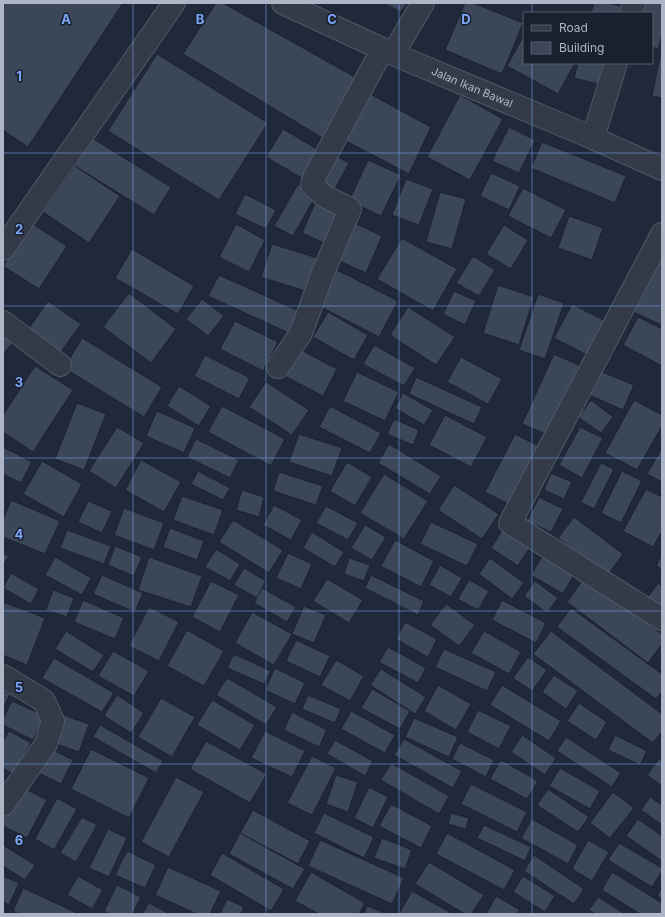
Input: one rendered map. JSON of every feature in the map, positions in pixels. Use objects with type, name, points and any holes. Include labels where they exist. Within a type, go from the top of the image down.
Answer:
[{"type":"street","points":[[3,249],[174,3]]},
{"type":"street","name":"Jalan Ikan Bawal","points":[[284,3],[387,52],[593,138],[662,169]]},
{"type":"street","points":[[278,367],[300,333],[350,209],[324,196],[312,185],[315,176],[387,52],[423,3]]},
{"type":"street","points":[[593,138],[616,64]]},
{"type":"street","points":[[662,234],[510,523],[662,619]]},
{"type":"street","points":[[3,322],[60,365]]},
{"type":"street","points":[[3,676],[44,701],[52,721],[46,744],[3,805]]},
{"type":"building","points":[[3,3],[123,3],[28,147],[3,130]]},
{"type":"building","points":[[216,3],[223,3],[362,81],[326,140],[183,54]]},
{"type":"building","points":[[383,3],[407,3],[401,12]]},
{"type":"building","points":[[465,3],[473,3],[523,23],[502,74],[445,50]]},
{"type":"building","points":[[594,3],[609,3],[627,8],[626,12],[591,12]]},
{"type":"building","points":[[639,3],[662,3],[662,35],[658,49],[653,47],[653,12],[637,12]]},
{"type":"building","points":[[523,37],[523,64],[574,64],[558,94],[507,66]]},
{"type":"building","points":[[662,52],[662,98],[652,96]]},
{"type":"building","points":[[157,54],[268,123],[219,200],[108,131]]},
{"type":"building","points":[[578,64],[612,64],[606,86],[574,78]]},
{"type":"building","points":[[370,94],[431,127],[409,174],[346,141]]},
{"type":"building","points":[[460,95],[503,119],[470,180],[427,157]]},
{"type":"building","points":[[509,127],[535,140],[519,173],[492,161]]},
{"type":"building","points":[[283,129],[322,152],[305,180],[266,157]]},
{"type":"building","points":[[92,138],[171,187],[154,215],[75,166]]},
{"type":"building","points":[[542,142],[626,176],[615,203],[531,168]]},
{"type":"building","points":[[336,156],[349,163],[332,194],[319,187]]},
{"type":"building","points":[[368,160],[401,175],[381,216],[349,201]]},
{"type":"building","points":[[75,166],[120,196],[89,243],[43,212]]},
{"type":"building","points":[[491,173],[520,186],[509,210],[480,196]]},
{"type":"building","points":[[406,179],[433,189],[419,225],[392,215]]},
{"type":"building","points":[[298,184],[317,194],[293,236],[274,226]]},
{"type":"building","points":[[523,188],[566,210],[551,238],[508,216]]},
{"type":"building","points":[[440,192],[466,199],[452,249],[426,242]]},
{"type":"building","points":[[245,194],[276,210],[266,229],[235,214]]},
{"type":"building","points":[[315,203],[345,216],[331,246],[302,233]]},
{"type":"building","points":[[569,216],[603,228],[592,260],[558,248]]},
{"type":"building","points":[[350,221],[382,236],[366,273],[333,258]]},
{"type":"building","points":[[31,223],[67,246],[39,289],[3,266]]},
{"type":"building","points":[[236,224],[265,240],[249,272],[219,257]]},
{"type":"building","points":[[504,225],[528,240],[511,269],[486,254]]},
{"type":"building","points":[[402,238],[457,269],[433,311],[377,279]]},
{"type":"building","points":[[272,244],[317,258],[305,291],[261,277]]},
{"type":"building","points":[[662,245],[662,325],[631,311]]},
{"type":"building","points":[[132,249],[194,286],[178,314],[115,278]]},
{"type":"building","points":[[473,256],[495,270],[479,296],[456,283]]},
{"type":"building","points":[[335,269],[398,301],[379,337],[317,305]]},
{"type":"building","points":[[219,275],[301,312],[291,334],[208,296]]},
{"type":"building","points":[[498,285],[534,297],[519,345],[483,333]]},
{"type":"building","points":[[454,291],[476,301],[465,325],[443,314]]},
{"type":"building","points":[[129,293],[176,329],[151,363],[103,327]]},
{"type":"building","points":[[538,294],[564,303],[545,359],[519,350]]},
{"type":"building","points":[[202,299],[224,316],[208,336],[186,319]]},
{"type":"building","points":[[48,301],[81,324],[57,357],[25,334]]},
{"type":"building","points":[[572,304],[609,323],[591,357],[554,338]]},
{"type":"building","points":[[408,307],[455,337],[436,365],[390,335]]},
{"type":"building","points":[[328,312],[368,335],[354,360],[313,337]]},
{"type":"building","points":[[638,317],[662,329],[662,366],[623,345]]},
{"type":"building","points":[[235,321],[278,342],[263,371],[220,349]]},
{"type":"building","points":[[3,327],[16,339],[3,354]]},
{"type":"building","points":[[82,338],[162,387],[144,417],[64,368]]},
{"type":"building","points":[[374,345],[415,368],[404,386],[363,364]]},
{"type":"building","points":[[295,347],[337,369],[323,396],[281,374]]},
{"type":"building","points":[[554,354],[585,368],[553,437],[522,424]]},
{"type":"building","points":[[205,355],[250,378],[239,399],[194,376]]},
{"type":"building","points":[[461,357],[502,379],[488,404],[447,382]]},
{"type":"building","points":[[35,366],[73,390],[33,452],[3,432],[3,415]]},
{"type":"building","points":[[600,371],[634,385],[623,410],[589,395]]},
{"type":"building","points":[[357,372],[399,392],[385,421],[343,401]]},
{"type":"building","points":[[416,377],[482,407],[474,424],[409,394]]},
{"type":"building","points":[[266,382],[309,410],[292,435],[249,407]]},
{"type":"building","points":[[179,386],[211,406],[199,426],[167,406]]},
{"type":"building","points":[[403,393],[433,410],[424,425],[395,408]]},
{"type":"building","points":[[591,400],[613,417],[601,433],[578,417]]},
{"type":"building","points":[[634,400],[662,415],[662,426],[637,470],[605,453]]},
{"type":"building","points":[[77,403],[106,414],[84,470],[55,459]]},
{"type":"building","points":[[222,406],[285,439],[271,466],[208,432]]},
{"type":"building","points":[[330,406],[381,433],[370,453],[319,427]]},
{"type":"building","points":[[157,411],[195,428],[184,453],[146,436]]},
{"type":"building","points":[[445,415],[487,437],[471,467],[429,445]]},
{"type":"building","points":[[394,419],[419,430],[413,445],[387,434]]},
{"type":"building","points":[[117,427],[144,443],[116,488],[89,471]]},
{"type":"building","points":[[580,427],[603,438],[582,478],[559,465]]},
{"type":"building","points":[[299,434],[342,448],[332,476],[289,462]]},
{"type":"building","points":[[515,434],[542,448],[512,506],[485,492]]},
{"type":"building","points":[[196,439],[239,460],[230,478],[187,457]]},
{"type":"building","points":[[389,444],[441,476],[430,494],[378,463]]},
{"type":"building","points":[[3,447],[32,462],[21,483],[3,474]]},
{"type":"building","points":[[662,448],[662,482],[647,474]]},
{"type":"building","points":[[141,460],[181,482],[164,512],[125,490]]},
{"type":"building","points":[[42,461],[82,484],[64,517],[23,494]]},
{"type":"building","points":[[347,462],[372,477],[355,506],[330,491]]},
{"type":"building","points":[[601,463],[614,469],[594,509],[581,502]]},
{"type":"building","points":[[198,471],[230,488],[223,500],[191,484]]},
{"type":"building","points":[[622,471],[642,481],[621,523],[601,513]]},
{"type":"building","points":[[279,472],[323,486],[316,505],[273,491]]},
{"type":"building","points":[[551,473],[572,482],[564,499],[544,490]]},
{"type":"building","points":[[384,474],[428,501],[404,539],[360,513]]},
{"type":"building","points":[[454,485],[499,514],[482,539],[438,510]]},
{"type":"building","points":[[646,489],[662,497],[662,531],[653,547],[623,531]]},
{"type":"building","points":[[242,490],[264,497],[259,517],[236,510]]},
{"type":"building","points":[[182,496],[223,510],[214,535],[173,520]]},
{"type":"building","points":[[539,497],[563,509],[551,532],[527,521]]},
{"type":"building","points":[[11,500],[60,521],[45,554],[3,537],[3,520]]},
{"type":"building","points":[[88,501],[112,511],[102,533],[78,522]]},
{"type":"building","points":[[274,505],[302,520],[291,540],[263,525]]},
{"type":"building","points":[[326,506],[358,523],[348,540],[316,523]]},
{"type":"building","points":[[124,508],[164,523],[154,550],[114,535]]},
{"type":"building","points":[[574,517],[623,554],[607,576],[558,538]]},
{"type":"building","points":[[233,520],[283,550],[269,573],[219,542]]},
{"type":"building","points":[[431,522],[478,544],[467,566],[420,544]]},
{"type":"building","points":[[365,525],[386,537],[372,560],[351,548]]},
{"type":"building","points":[[505,526],[532,544],[518,566],[491,548]]},
{"type":"building","points":[[170,528],[204,541],[197,560],[163,547]]},
{"type":"building","points":[[67,530],[111,546],[104,564],[60,548]]},
{"type":"building","points":[[312,532],[344,552],[335,567],[303,548]]},
{"type":"building","points":[[395,540],[434,561],[421,587],[381,566]]},
{"type":"building","points":[[115,546],[142,557],[134,576],[108,565]]},
{"type":"building","points":[[216,549],[240,564],[230,581],[205,567]]},
{"type":"building","points":[[546,550],[577,569],[563,594],[531,575]]},
{"type":"building","points":[[3,553],[9,556],[3,565]]},
{"type":"building","points":[[288,553],[312,564],[301,589],[276,578]]},
{"type":"building","points":[[662,554],[662,569],[656,566]]},
{"type":"building","points":[[55,557],[91,578],[82,595],[45,575]]},
{"type":"building","points":[[149,557],[202,576],[191,607],[138,590]]},
{"type":"building","points":[[349,558],[370,565],[364,581],[344,574]]},
{"type":"building","points":[[490,558],[524,583],[512,599],[479,574]]},
{"type":"building","points":[[440,565],[462,578],[451,597],[429,585]]},
{"type":"building","points":[[244,568],[266,581],[257,598],[234,585]]},
{"type":"building","points":[[11,573],[39,589],[31,604],[3,588]]},
{"type":"building","points":[[102,575],[143,593],[135,612],[93,594]]},
{"type":"building","points":[[371,575],[424,601],[418,615],[365,588]]},
{"type":"building","points":[[585,577],[662,634],[662,644],[648,663],[567,602]]},
{"type":"building","points":[[327,579],[363,600],[349,623],[313,601]]},
{"type":"building","points":[[469,580],[489,591],[478,610],[458,599]]},
{"type":"building","points":[[211,581],[239,595],[220,632],[192,617]]},
{"type":"building","points":[[535,581],[558,598],[547,613],[524,596]]},
{"type":"building","points":[[658,583],[662,586],[662,613],[645,601]]},
{"type":"building","points":[[262,588],[296,607],[287,622],[254,603]]},
{"type":"building","points":[[53,590],[74,598],[67,617],[46,610]]},
{"type":"building","points":[[83,600],[124,618],[115,639],[74,622]]},
{"type":"building","points":[[502,600],[546,623],[536,643],[492,620]]},
{"type":"building","points":[[3,602],[45,618],[27,665],[3,655]]},
{"type":"building","points":[[446,604],[475,625],[459,646],[430,625]]},
{"type":"building","points":[[304,606],[326,615],[314,643],[292,634]]},
{"type":"building","points":[[149,607],[179,622],[159,661],[129,646]]},
{"type":"building","points":[[571,608],[662,674],[662,691],[656,699],[557,627]]},
{"type":"building","points":[[252,612],[292,634],[274,665],[235,643]]},
{"type":"building","points":[[405,622],[437,639],[428,657],[396,639]]},
{"type":"building","points":[[187,630],[224,651],[204,686],[167,666]]},
{"type":"building","points":[[66,631],[104,655],[93,672],[55,649]]},
{"type":"building","points":[[484,631],[521,652],[509,674],[471,653]]},
{"type":"building","points":[[551,631],[662,714],[662,731],[653,743],[533,654]]},
{"type":"building","points":[[296,640],[330,656],[320,677],[286,661]]},
{"type":"building","points":[[388,647],[426,668],[418,683],[379,662]]},
{"type":"building","points":[[444,649],[496,672],[487,691],[435,667]]},
{"type":"building","points":[[113,651],[149,671],[134,696],[98,676]]},
{"type":"building","points":[[234,654],[271,671],[264,684],[227,668]]},
{"type":"building","points":[[528,657],[547,670],[532,691],[513,678]]},
{"type":"building","points":[[54,658],[114,693],[102,712],[42,678]]},
{"type":"building","points":[[336,660],[364,676],[350,701],[321,685]]},
{"type":"building","points":[[275,668],[305,683],[295,704],[265,690]]},
{"type":"building","points":[[381,669],[426,697],[415,714],[370,685]]},
{"type":"building","points":[[554,675],[578,691],[566,709],[542,692]]},
{"type":"building","points":[[227,678],[277,707],[266,725],[216,695]]},
{"type":"building","points":[[438,685],[471,704],[456,730],[424,711]]},
{"type":"building","points":[[502,685],[561,721],[549,741],[490,705]]},
{"type":"building","points":[[372,689],[410,711],[400,729],[361,708]]},
{"type":"building","points":[[3,691],[10,694],[3,708]]},
{"type":"building","points":[[117,695],[144,713],[131,733],[104,716]]},
{"type":"building","points":[[308,695],[341,709],[335,723],[302,709]]},
{"type":"building","points":[[161,698],[195,717],[172,757],[138,737]]},
{"type":"building","points":[[212,700],[255,725],[240,750],[197,725]]},
{"type":"building","points":[[12,701],[45,716],[33,740],[3,725],[3,719]]},
{"type":"building","points":[[579,703],[607,722],[596,740],[567,721]]},
{"type":"building","points":[[478,710],[511,726],[499,749],[467,732]]},
{"type":"building","points":[[351,711],[395,735],[385,753],[341,729]]},
{"type":"building","points":[[292,712],[327,730],[319,747],[284,730]]},
{"type":"building","points":[[63,715],[89,724],[79,752],[54,743]]},
{"type":"building","points":[[414,718],[458,737],[449,757],[405,737]]},
{"type":"building","points":[[100,725],[163,761],[156,773],[93,737]]},
{"type":"building","points":[[9,731],[31,743],[13,774],[3,768],[3,741]]},
{"type":"building","points":[[265,731],[305,751],[292,777],[251,758]]},
{"type":"building","points":[[522,735],[556,758],[545,775],[511,752]]},
{"type":"building","points":[[615,735],[647,751],[640,765],[608,750]]},
{"type":"building","points":[[566,737],[621,773],[612,787],[557,751]]},
{"type":"building","points":[[404,739],[462,771],[453,788],[394,755]]},
{"type":"building","points":[[335,740],[373,761],[365,776],[327,754]]},
{"type":"building","points":[[206,741],[267,774],[250,803],[190,769]]},
{"type":"building","points":[[460,743],[494,760],[486,777],[452,759]]},
{"type":"building","points":[[47,747],[73,760],[61,784],[35,771]]},
{"type":"building","points":[[91,749],[149,778],[129,818],[71,789]]},
{"type":"building","points":[[312,756],[336,768],[312,815],[287,803]]},
{"type":"building","points":[[659,759],[662,761],[662,786],[647,775]]},
{"type":"building","points":[[501,760],[538,781],[527,799],[490,779]]},
{"type":"building","points":[[391,763],[449,796],[439,814],[381,780]]},
{"type":"building","points":[[560,768],[600,791],[590,809],[549,786]]},
{"type":"building","points":[[336,775],[358,782],[348,812],[326,804]]},
{"type":"building","points":[[176,777],[204,792],[169,857],[141,842]]},
{"type":"building","points":[[471,784],[527,812],[517,832],[461,804]]},
{"type":"building","points":[[20,786],[47,800],[27,838],[3,826],[3,818]]},
{"type":"building","points":[[369,787],[388,797],[373,828],[354,818]]},
{"type":"building","points":[[548,789],[589,817],[578,832],[537,805]]},
{"type":"building","points":[[613,792],[634,808],[610,838],[590,823]]},
{"type":"building","points":[[650,797],[662,805],[662,825],[641,810]]},
{"type":"building","points":[[57,798],[77,809],[54,850],[35,839]]},
{"type":"building","points":[[391,804],[432,826],[421,848],[379,826]]},
{"type":"building","points":[[253,810],[310,841],[298,864],[240,833]]},
{"type":"building","points":[[324,813],[374,837],[364,858],[314,833]]},
{"type":"building","points":[[451,813],[469,818],[466,829],[448,824]]},
{"type":"building","points":[[82,817],[97,825],[76,862],[60,853]]},
{"type":"building","points":[[532,819],[578,845],[568,864],[521,838]]},
{"type":"building","points":[[638,819],[662,836],[662,861],[626,836]]},
{"type":"building","points":[[484,825],[531,847],[525,861],[477,838]]},
{"type":"building","points":[[108,829],[127,838],[109,877],[89,868]]},
{"type":"building","points":[[240,833],[305,869],[293,889],[229,854]]},
{"type":"building","points":[[447,833],[515,870],[504,890],[436,854]]},
{"type":"building","points":[[382,838],[412,850],[405,869],[374,858]]},
{"type":"building","points":[[320,840],[404,878],[392,904],[308,866]]},
{"type":"building","points":[[588,840],[609,852],[592,881],[572,869]]},
{"type":"building","points":[[619,843],[662,868],[662,871],[652,887],[608,860]]},
{"type":"building","points":[[3,845],[35,865],[25,880],[3,866]]},
{"type":"building","points":[[127,851],[156,865],[145,888],[115,875]]},
{"type":"building","points":[[222,853],[284,889],[271,911],[210,875]]},
{"type":"building","points":[[534,855],[584,889],[574,904],[524,871]]},
{"type":"building","points":[[429,862],[484,895],[471,914],[465,914],[415,884]]},
{"type":"building","points":[[168,867],[221,891],[210,914],[197,914],[155,895]]},
{"type":"building","points":[[311,872],[365,903],[359,914],[319,914],[295,901]]},
{"type":"building","points":[[612,872],[662,903],[662,914],[640,914],[602,890]]},
{"type":"building","points":[[3,876],[19,883],[9,905],[3,902]]},
{"type":"building","points":[[78,876],[103,890],[92,909],[67,895]]},
{"type":"building","points":[[523,876],[555,896],[545,912],[513,892]]},
{"type":"building","points":[[117,885],[141,897],[132,914],[110,914],[104,911]]},
{"type":"building","points":[[23,888],[75,912],[74,914],[19,914],[13,911]]},
{"type":"building","points":[[662,888],[662,899],[657,896]]},
{"type":"building","points":[[412,891],[453,914],[399,914]]},
{"type":"building","points":[[496,896],[520,910],[517,914],[486,914]]},
{"type":"building","points":[[598,897],[625,914],[595,914],[589,910]]},
{"type":"building","points":[[227,899],[244,907],[241,914],[220,914]]},
{"type":"building","points":[[149,903],[170,914],[142,914]]},
{"type":"building","points":[[367,906],[388,914],[364,914]]}]
